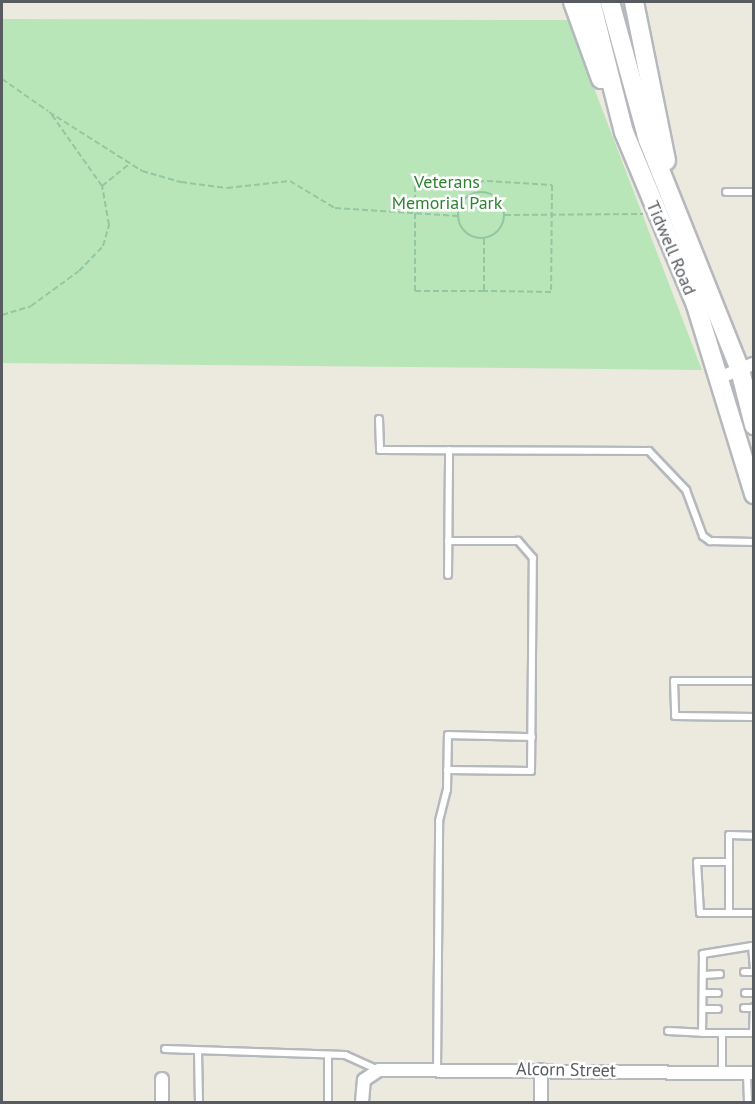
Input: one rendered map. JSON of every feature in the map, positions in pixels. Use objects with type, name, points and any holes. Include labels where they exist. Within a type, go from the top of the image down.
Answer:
[{"type":"main road","points":[[573,2],[624,132]]},
{"type":"main road","name":"Tidwell Road","points":[[591,2],[624,132],[721,377],[753,494]]},
{"type":"main road","name":"Tidwell Road","points":[[610,2],[648,140],[684,232],[747,367],[753,425]]},
{"type":"main road","points":[[634,2],[684,232]]},
{"type":"street","points":[[721,377],[747,367]]},
{"type":"street","points":[[362,1102],[364,1080],[379,1070]]},
{"type":"street","name":"Alcorn Street","points":[[379,1070],[750,1073]]},
{"type":"street","points":[[541,1070],[541,1102]]},
{"type":"street","points":[[162,1079],[162,1102]]},
{"type":"lane","points":[[726,192],[753,192]]},
{"type":"lane","points":[[379,419],[380,450],[649,451],[686,490],[703,536],[710,541],[753,542]]},
{"type":"lane","points":[[448,575],[449,450]]},
{"type":"lane","points":[[447,770],[531,771],[532,736],[532,550],[518,541],[448,540]]},
{"type":"lane","points":[[753,681],[674,681],[675,716],[753,717]]},
{"type":"lane","points":[[436,1070],[440,821],[447,770],[448,735],[532,736]]},
{"type":"lane","points":[[729,913],[729,835],[753,836]]},
{"type":"lane","points":[[729,862],[697,862],[700,913],[753,913]]},
{"type":"lane","points":[[702,1033],[703,954],[752,946],[753,970],[744,972]]},
{"type":"lane","points":[[703,975],[720,974]]},
{"type":"lane","points":[[703,993],[718,993]]},
{"type":"lane","points":[[745,993],[753,993]]},
{"type":"lane","points":[[668,1031],[753,1033],[753,1007],[744,1008]]},
{"type":"lane","points":[[703,1009],[718,1009]]},
{"type":"lane","points":[[722,1033],[722,1072]]},
{"type":"lane","points":[[165,1049],[345,1055],[379,1070]]},
{"type":"lane","points":[[198,1051],[199,1102]]},
{"type":"lane","points":[[328,1056],[328,1102]]},
{"type":"lane","points":[[748,1102],[750,1073]]},
{"type":"path","points":[[2,79],[130,164],[181,182],[227,188],[290,181],[335,208],[458,216]]},
{"type":"path","points":[[2,315],[31,306],[103,246],[109,225],[102,186],[49,112]]},
{"type":"path","points":[[102,186],[130,164]]},
{"type":"path","points":[[487,181],[552,185],[552,215],[551,292],[415,291],[415,186],[487,181]]},
{"type":"path","points":[[481,192],[498,199],[505,215],[499,231],[484,239],[468,234],[458,216],[465,199],[481,192]]},
{"type":"path","points":[[505,215],[644,214]]},
{"type":"path","points":[[484,239],[484,291]]},
{"type":"green space","name":"Veterans Memorial Park","points":[[2,19],[568,20],[702,370],[2,363]]}]
